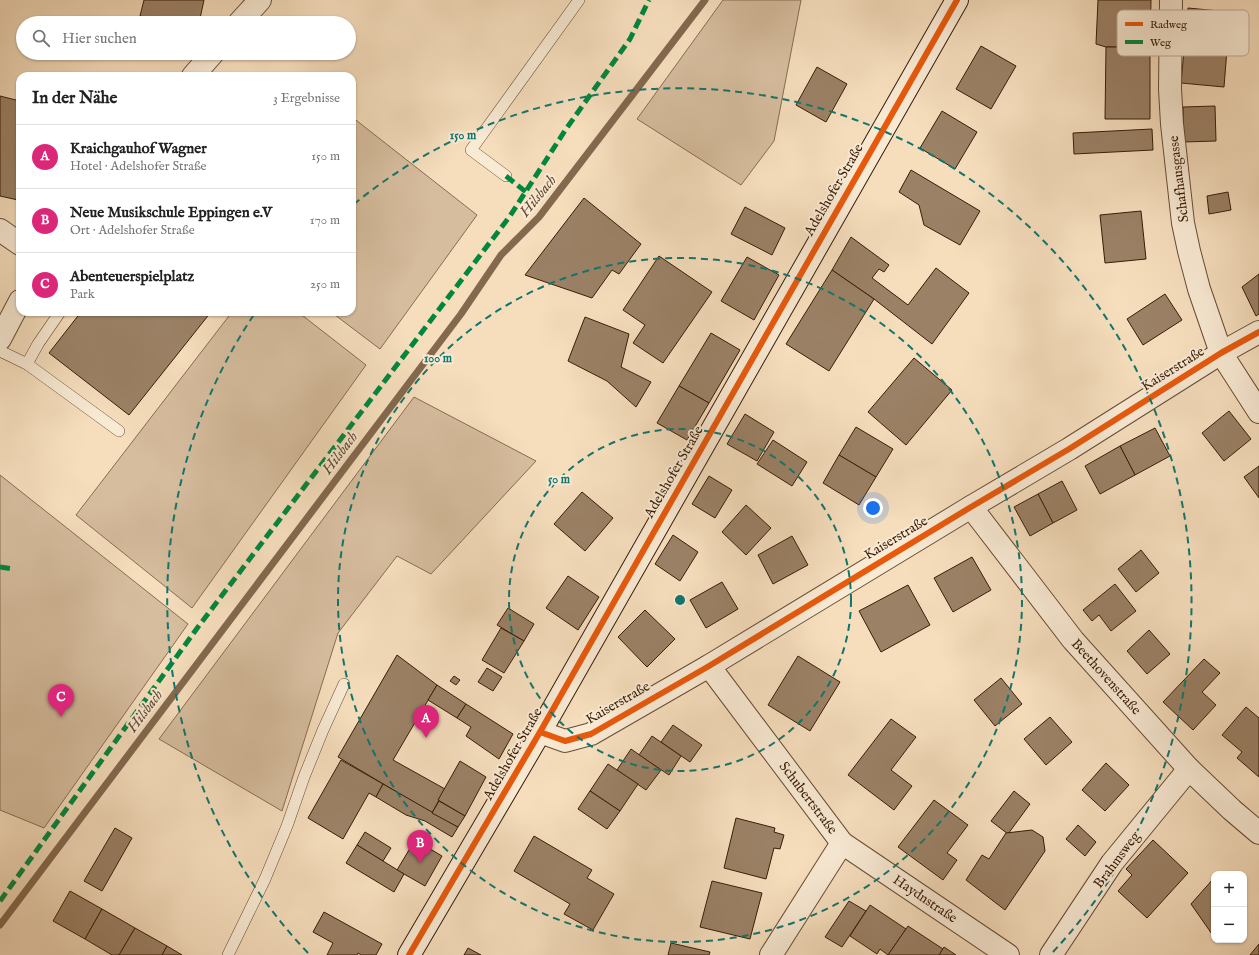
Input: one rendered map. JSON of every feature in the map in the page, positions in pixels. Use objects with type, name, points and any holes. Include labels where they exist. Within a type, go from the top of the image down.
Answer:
[{"type":"street","points":[[245,16],[260,0]]},
{"type":"street","name":"Adelshofer Straße","points":[[409,955],[540,732],[957,0]]},
{"type":"street","name":"Schafhausgasse","points":[[1172,0],[1172,10]]},
{"type":"street","name":"Schafhausgasse","points":[[1171,56],[1170,88],[1172,117],[1183,222],[1199,289],[1221,353],[1259,412]]},
{"type":"street","points":[[197,72],[207,60]]},
{"type":"street","points":[[0,230],[16,241]]},
{"type":"street","points":[[0,339],[16,309]]},
{"type":"street","name":"Kaiserstraße","points":[[540,732],[566,741],[591,734],[709,666],[1075,445],[1221,353],[1259,332]]},
{"type":"street","name":"Beethovenstraße","points":[[970,507],[1073,640],[1189,769],[1232,810],[1259,832]]},
{"type":"street","name":"Schubertstraße","points":[[709,666],[842,843],[772,955]]},
{"type":"street","name":"Brahmsweg","points":[[1051,955],[1112,863],[1189,769]]},
{"type":"street","name":"Haydnstraße","points":[[842,843],[1008,955]]},
{"type":"lane","points":[[506,176],[471,150],[579,0]]},
{"type":"lane","points":[[27,364],[38,344],[57,316]]},
{"type":"lane","points":[[0,351],[27,364],[119,431]]},
{"type":"lane","points":[[228,955],[265,880],[287,826],[309,763],[344,684]]},
{"type":"shaded area","points":[[723,0],[801,0],[774,141],[741,185],[637,119]]},
{"type":"shaded area","points":[[356,120],[477,215],[380,349],[336,316],[356,316]]},
{"type":"shaded area","points":[[229,316],[303,316],[366,365],[192,608],[76,515]]},
{"type":"shaded area","points":[[414,397],[536,461],[431,574],[397,556],[338,633],[282,811],[159,739]]},
{"type":"shaded area","points":[[0,475],[188,624],[44,828],[0,810]]},
{"type":"building","points":[[144,0],[204,0],[201,16],[140,16]]},
{"type":"building","points":[[1098,0],[1151,0],[1151,10],[1117,10],[1117,47],[1106,47],[1096,44]]},
{"type":"building","points":[[1188,8],[1209,10],[1188,10]]},
{"type":"building","points":[[981,46],[1016,66],[991,109],[956,89]]},
{"type":"building","points":[[1106,47],[1117,47],[1117,56],[1150,56],[1150,119],[1105,119]]},
{"type":"building","points":[[1184,56],[1226,56],[1224,87],[1181,83]]},
{"type":"building","points":[[817,67],[847,84],[826,122],[796,105]]},
{"type":"building","points":[[0,96],[16,100],[16,200],[0,196]]},
{"type":"building","points":[[1215,106],[1216,141],[1184,142],[1183,107]]},
{"type":"building","points":[[942,111],[977,132],[955,169],[920,148]]},
{"type":"building","points":[[1152,129],[1153,150],[1074,154],[1073,133]]},
{"type":"building","points":[[911,170],[980,211],[960,245],[924,225],[919,205],[899,192]]},
{"type":"building","points":[[1228,192],[1231,210],[1209,214],[1207,196]]},
{"type":"building","points":[[584,198],[641,244],[619,274],[612,270],[592,298],[525,275]]},
{"type":"building","points":[[745,207],[785,228],[772,255],[731,234]]},
{"type":"building","points":[[1141,211],[1146,259],[1105,263],[1100,215]]},
{"type":"building","points":[[851,237],[889,265],[884,272],[879,269],[872,278],[908,305],[936,268],[969,293],[932,344],[874,299],[832,270]]},
{"type":"building","points":[[659,256],[712,292],[663,363],[633,343],[645,325],[623,310]]},
{"type":"building","points":[[747,257],[779,275],[754,320],[721,301]]},
{"type":"building","points":[[832,270],[874,299],[829,371],[786,344]]},
{"type":"building","points":[[1259,274],[1259,314],[1256,316],[1242,287]]},
{"type":"building","points":[[1165,294],[1182,320],[1143,345],[1127,319]]},
{"type":"building","points":[[78,316],[208,316],[129,415],[49,353]]},
{"type":"building","points":[[585,317],[629,334],[621,367],[651,382],[636,407],[607,381],[568,361]]},
{"type":"building","points":[[711,333],[740,350],[709,403],[679,386]]},
{"type":"building","points":[[914,358],[952,390],[906,445],[868,412]]},
{"type":"building","points":[[679,386],[709,403],[687,440],[657,423]]},
{"type":"building","points":[[1229,411],[1251,439],[1224,461],[1202,433]]},
{"type":"building","points":[[745,414],[774,432],[757,461],[727,444]]},
{"type":"building","points":[[856,427],[893,449],[876,477],[839,455]]},
{"type":"building","points":[[1155,428],[1170,456],[1135,475],[1120,446]]},
{"type":"building","points":[[773,440],[807,462],[792,486],[757,464]]},
{"type":"building","points":[[1120,446],[1135,475],[1100,494],[1085,466]]},
{"type":"building","points":[[839,455],[876,477],[859,505],[823,483]]},
{"type":"building","points":[[1259,466],[1259,498],[1244,477]]},
{"type":"building","points":[[709,476],[732,490],[715,518],[692,504]]},
{"type":"building","points":[[1062,481],[1077,510],[1053,523],[1038,494]]},
{"type":"building","points":[[582,492],[613,518],[585,551],[554,524]]},
{"type":"building","points":[[1038,494],[1053,523],[1030,536],[1014,507]]},
{"type":"building","points":[[746,505],[771,528],[746,555],[722,532]]},
{"type":"building","points":[[673,535],[698,552],[680,581],[655,564]]},
{"type":"building","points":[[792,536],[808,565],[773,584],[758,555]]},
{"type":"building","points":[[1141,550],[1159,573],[1136,592],[1118,569]]},
{"type":"building","points":[[972,557],[991,590],[953,612],[934,578]]},
{"type":"building","points":[[568,576],[599,597],[578,630],[546,608]]},
{"type":"building","points":[[722,582],[738,609],[706,628],[690,600]]},
{"type":"building","points":[[1115,584],[1136,611],[1111,631],[1099,615],[1092,621],[1083,610]]},
{"type":"building","points":[[908,585],[930,625],[881,652],[859,611]]},
{"type":"building","points":[[508,608],[534,624],[524,641],[497,625]]},
{"type":"building","points":[[645,610],[675,639],[647,667],[618,637]]},
{"type":"building","points":[[501,628],[524,641],[504,673],[482,660]]},
{"type":"building","points":[[1149,630],[1170,654],[1147,674],[1127,651]]},
{"type":"building","points":[[397,655],[437,685],[393,760],[445,789],[432,813],[338,757]]},
{"type":"building","points":[[798,656],[840,682],[810,731],[768,705]]},
{"type":"building","points":[[1204,659],[1220,673],[1202,692],[1216,705],[1193,730],[1163,702]]},
{"type":"building","points":[[487,668],[502,677],[493,691],[478,682]]},
{"type":"building","points":[[454,676],[460,680],[456,685],[450,681]]},
{"type":"building","points":[[1001,678],[1022,704],[995,726],[974,700]]},
{"type":"building","points":[[437,685],[466,704],[457,718],[428,700]]},
{"type":"building","points":[[466,704],[513,734],[499,759],[466,736],[471,727],[457,718]]},
{"type":"building","points":[[1246,707],[1259,718],[1259,777],[1237,758],[1242,752],[1222,735]]},
{"type":"building","points":[[1050,717],[1072,742],[1046,765],[1024,739]]},
{"type":"building","points":[[891,719],[916,737],[891,770],[912,786],[894,810],[848,775]]},
{"type":"building","points":[[673,725],[702,745],[690,762],[661,742]]},
{"type":"building","points":[[652,736],[681,756],[669,775],[639,755]]},
{"type":"building","points":[[631,749],[661,770],[646,790],[617,770]]},
{"type":"building","points":[[341,760],[383,784],[376,797],[369,793],[343,839],[308,818]]},
{"type":"building","points":[[460,761],[486,777],[465,816],[438,800]]},
{"type":"building","points":[[1106,763],[1129,785],[1105,811],[1082,790]]},
{"type":"building","points":[[608,764],[638,784],[620,811],[590,791]]},
{"type":"building","points":[[383,784],[458,827],[452,837],[425,821],[406,815],[376,797]]},
{"type":"building","points":[[590,791],[620,811],[607,829],[578,809]]},
{"type":"building","points":[[1014,791],[1030,804],[1008,834],[991,821]]},
{"type":"building","points":[[934,800],[968,825],[947,853],[957,860],[943,880],[898,847]]},
{"type":"building","points":[[439,801],[465,816],[458,827],[432,813]]},
{"type":"building","points":[[736,818],[775,828],[774,832],[784,835],[780,849],[774,848],[766,879],[724,868]]},
{"type":"building","points":[[1078,825],[1096,842],[1085,856],[1066,839]]},
{"type":"building","points":[[115,828],[132,838],[102,891],[84,881]]},
{"type":"building","points":[[1032,830],[1043,837],[1045,851],[1005,910],[966,880],[982,855],[989,859],[1006,833]]},
{"type":"building","points":[[365,832],[391,848],[383,861],[357,845]]},
{"type":"building","points":[[534,836],[592,870],[587,878],[614,894],[593,930],[564,914],[570,904],[514,871]]},
{"type":"building","points":[[415,840],[442,856],[425,886],[397,870]]},
{"type":"building","points":[[1153,840],[1188,873],[1147,918],[1118,891],[1132,875],[1126,869]]},
{"type":"building","points":[[357,845],[404,874],[394,892],[346,863]]},
{"type":"building","points":[[712,881],[762,893],[750,939],[700,927]]},
{"type":"building","points":[[1211,881],[1211,933],[1191,904]]},
{"type":"building","points":[[70,891],[102,909],[85,939],[53,921]]},
{"type":"building","points":[[849,901],[866,911],[842,947],[825,937]]},
{"type":"building","points":[[870,905],[906,929],[888,955],[880,949],[877,954],[850,936]]},
{"type":"building","points":[[102,909],[135,928],[119,955],[112,955],[85,939]]},
{"type":"building","points":[[324,912],[382,944],[376,955],[361,955],[358,953],[357,955],[327,955],[333,943],[313,932]]},
{"type":"building","points":[[908,926],[943,949],[939,955],[888,955]]},
{"type":"building","points":[[135,928],[167,946],[162,955],[119,955]]},
{"type":"building","points":[[671,943],[710,952],[709,955],[668,955]]},
{"type":"building","points":[[1259,944],[1259,955],[1250,955]]},
{"type":"building","points":[[167,946],[182,955],[162,955]]},
{"type":"building","points":[[944,947],[956,955],[939,955]]},
{"type":"building","points":[[468,948],[481,955],[464,955]]},
{"type":"waterway","name":"Hilsbach","points":[[0,925],[461,314],[501,255],[539,217],[705,0]]},
{"type":"marked path","points":[[0,901],[198,627],[510,216],[566,129],[630,39],[649,0]]},
{"type":"marked path","points":[[506,176],[526,192]]},
{"type":"marked path","points":[[0,567],[14,569]]},
{"type":"cycle path","points":[[409,955],[540,732],[957,0]]},
{"type":"cycle path","points":[[540,732],[565,741],[591,734],[709,666],[1069,449],[1221,353],[1259,332]]},
{"type":"place","name":"Abenteuerspielplatz","points":[[61,717]]},
{"type":"place","name":"Kraichgauhof Wagner","points":[[426,738]]},
{"type":"place","name":"Neue Musikschule Eppingen e.V","points":[[420,863]]}]
